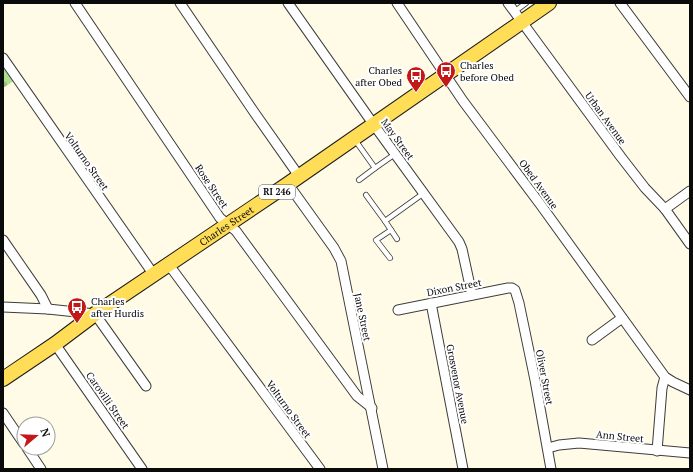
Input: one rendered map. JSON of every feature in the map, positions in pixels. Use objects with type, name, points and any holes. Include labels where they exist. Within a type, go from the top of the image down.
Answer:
[{"type":"main road","name":"Charles Street","points":[[3,379],[55,344],[95,314],[228,225],[446,75],[529,7],[549,3]]},
{"type":"street","name":"Rose Street","points":[[75,3],[220,218],[236,231],[357,396],[372,408]]},
{"type":"street","name":"Jane Street","points":[[180,3],[254,112],[341,261],[372,408],[383,469]]},
{"type":"street","name":"May Street","points":[[288,3],[461,245],[472,295]]},
{"type":"street","name":"Obed Avenue","points":[[397,3],[446,75],[665,377],[690,390]]},
{"type":"street","name":"Urban Avenue","points":[[508,3],[621,157],[645,188],[665,209],[690,244]]},
{"type":"street","points":[[620,3],[690,97]]},
{"type":"street","name":"Volturno Street","points":[[3,58],[154,275]]},
{"type":"street","points":[[665,209],[690,191]]},
{"type":"street","points":[[3,240],[41,295],[48,309]]},
{"type":"street","name":"Volturno Street","points":[[169,265],[320,469]]},
{"type":"street","name":"Dixon Street","points":[[398,310],[508,288],[515,290]]},
{"type":"street","name":"Oliver Street","points":[[515,290],[536,380],[551,469]]},
{"type":"street","name":"Grosvenor Avenue","points":[[431,303],[463,469]]},
{"type":"street","points":[[3,307],[48,309],[95,314],[146,386]]},
{"type":"street","points":[[592,340],[622,318]]},
{"type":"street","name":"Carovilli Street","points":[[55,344],[142,469]]},
{"type":"street","points":[[657,451],[662,388],[665,377]]},
{"type":"street","points":[[3,413],[16,432]]},
{"type":"street","name":"Ann Street","points":[[548,448],[579,443],[690,453]]},
{"type":"street","points":[[32,456],[41,469]]},
{"type":"lane","points":[[354,138],[375,168]]},
{"type":"lane","points":[[360,180],[395,154]]},
{"type":"lane","points":[[385,221],[424,193]]},
{"type":"lane","points":[[366,195],[396,239]]},
{"type":"lane","points":[[390,258],[376,240],[391,230]]},
{"type":"green space","points":[[3,62],[15,80],[3,88]]},
{"type":"place","name":"Charles before Obed","points":[[446,88]]},
{"type":"place","name":"Charles after Obed","points":[[416,93]]},
{"type":"place","name":"Charles after Hurdis","points":[[77,324]]}]
